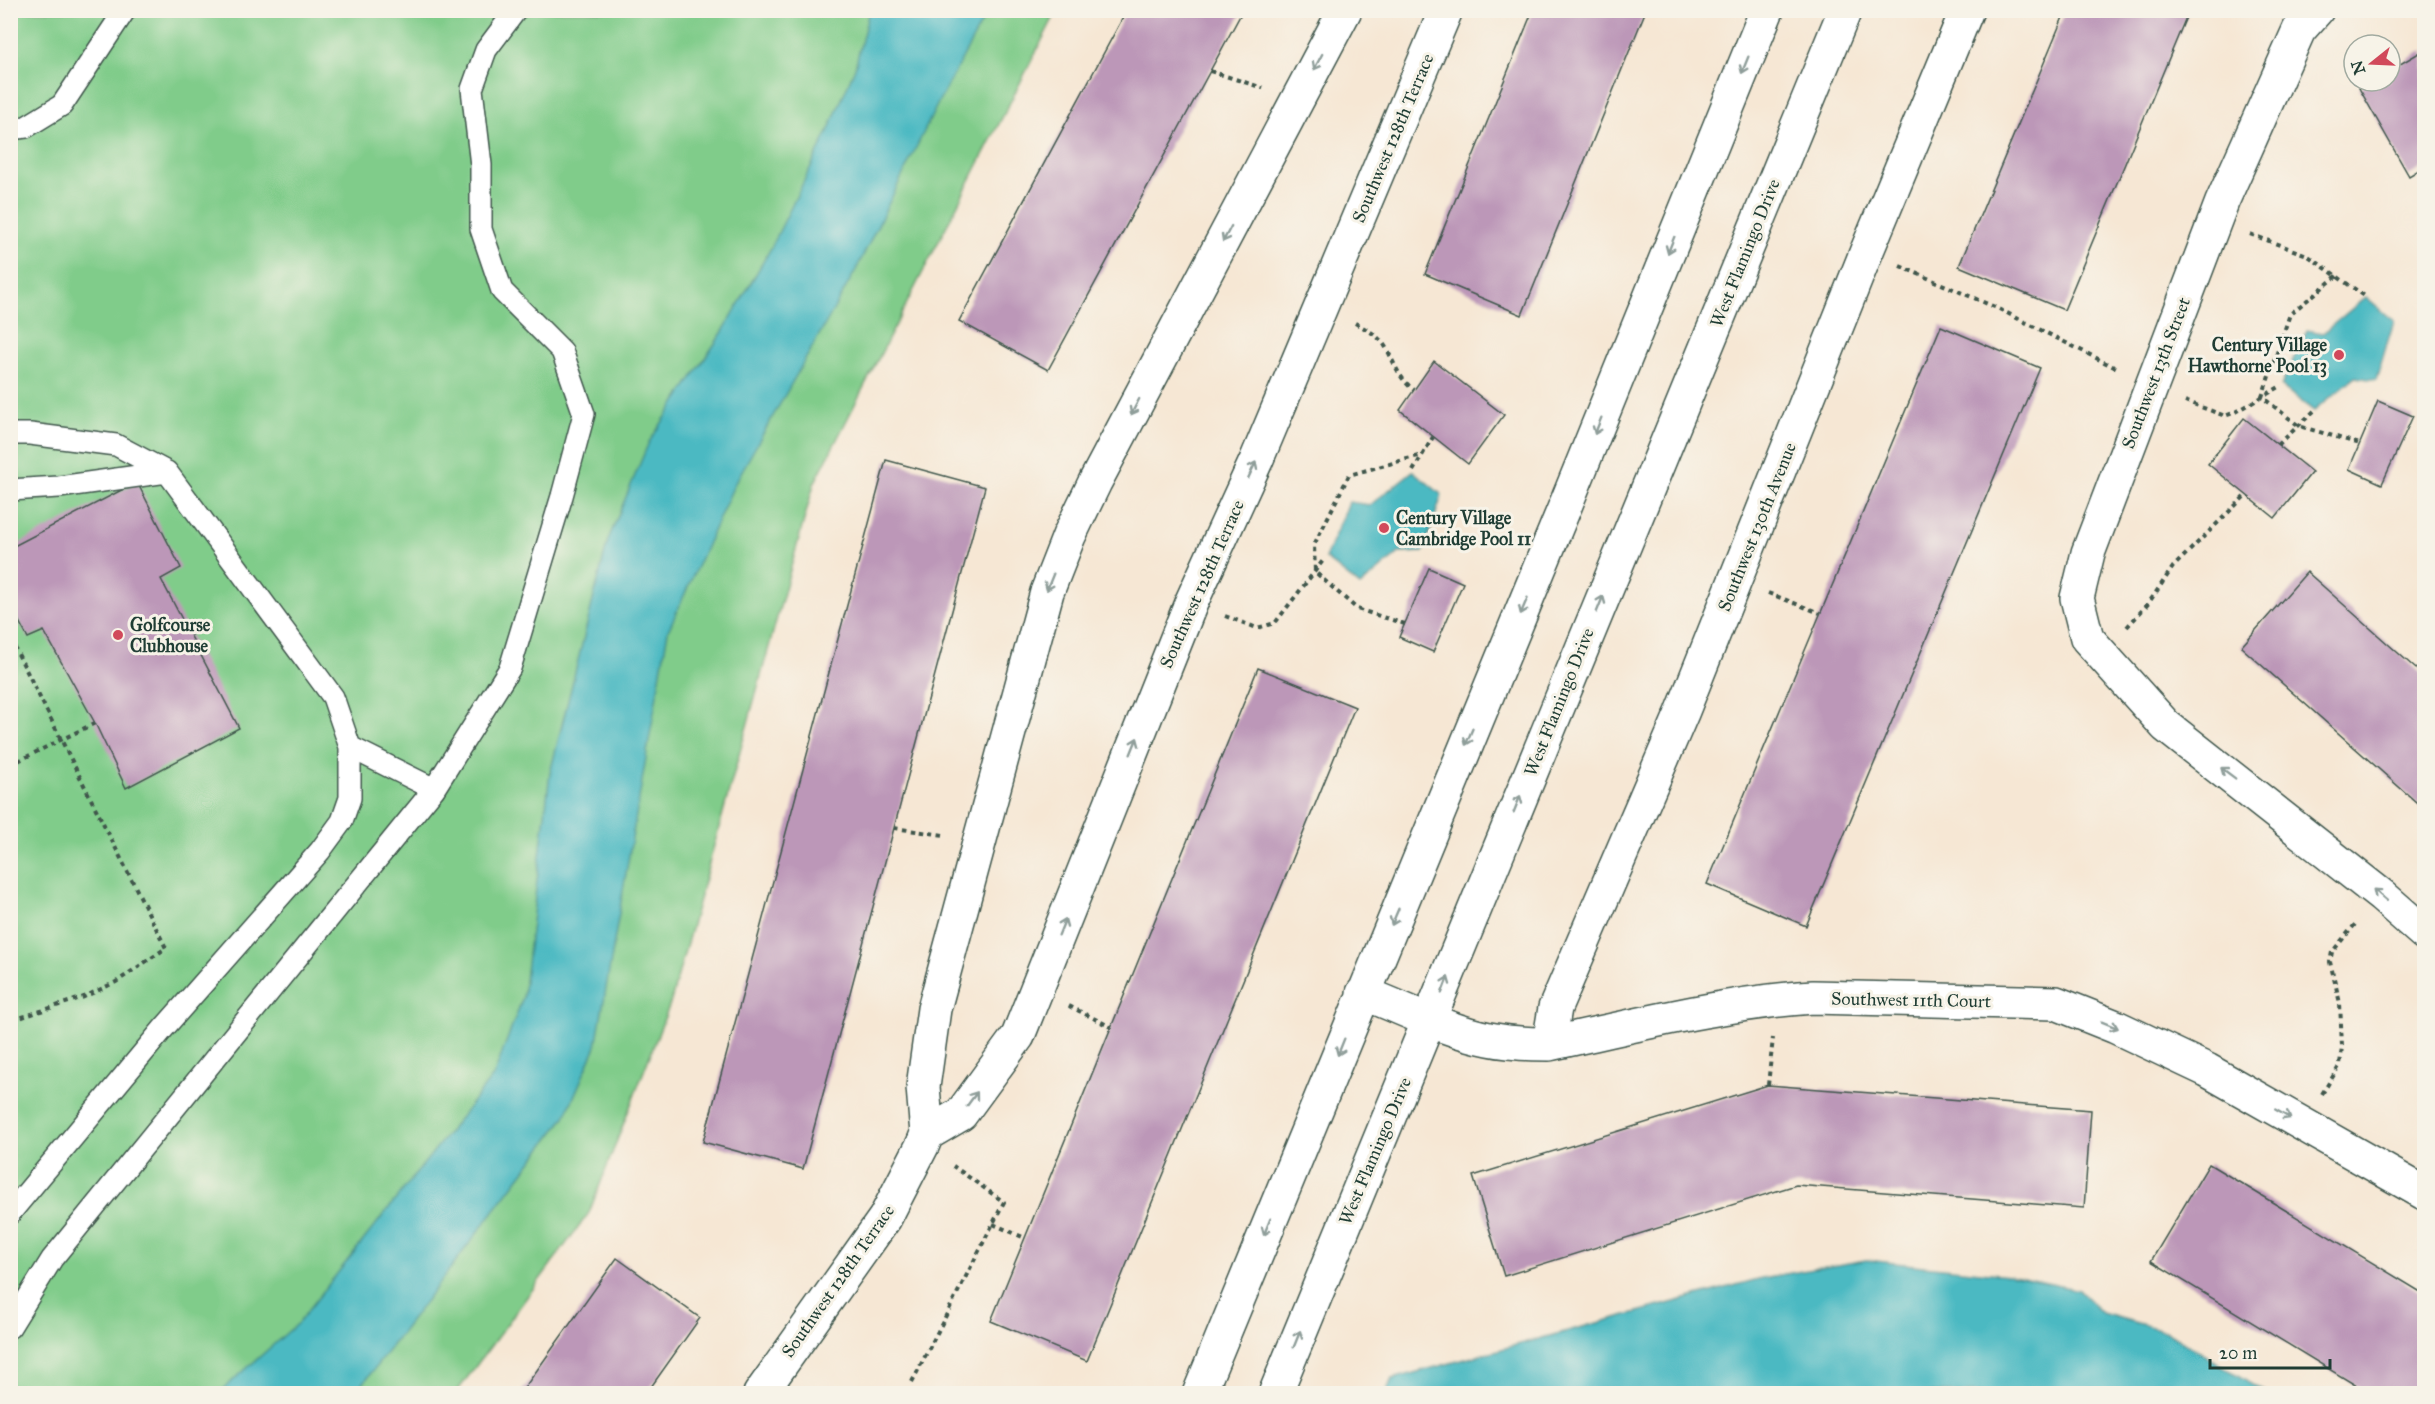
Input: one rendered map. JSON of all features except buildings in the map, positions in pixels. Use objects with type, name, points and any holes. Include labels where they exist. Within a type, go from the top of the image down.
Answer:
[{"type":"street","points":[[925,1139],[923,1087],[934,1009],[1047,592],[1069,536],[1095,482],[1345,10]]},
{"type":"street","name":"Southwest 128th Terrace","points":[[760,1394],[885,1218],[925,1139],[962,1114],[1018,1036],[1191,603],[1256,461],[1446,10]]},
{"type":"street","points":[[1199,1394],[1767,10]]},
{"type":"street","name":"West Flamingo Drive","points":[[1275,1394],[1385,1124],[1431,1020],[1497,851],[1845,10]]},
{"type":"street","name":"Southwest 130th Avenue","points":[[1549,1044],[1555,1008],[1682,713],[1866,253],[1967,10]]},
{"type":"street","name":"Southwest 13th Street","points":[[2317,10],[2299,30],[2216,221],[2150,386],[2088,553],[2077,598],[2087,638],[2166,726],[2382,896]]},
{"type":"street","points":[[2382,896],[2424,933]]},
{"type":"street","name":"Southwest 11th Court","points":[[1363,993],[1490,1040],[1549,1044],[1737,1004],[1813,997],[2056,1003],[2116,1027],[2207,1070],[2424,1193]]},
{"type":"lane","points":[[10,129],[26,127],[62,105],[125,10]]},
{"type":"lane","points":[[10,1328],[52,1259],[434,789],[510,668],[562,496],[584,414],[562,351],[502,291],[481,229],[481,165],[472,89],[486,50],[516,10]]},
{"type":"lane","points":[[10,434],[30,434],[116,445],[167,472],[333,696],[350,747],[350,798],[342,821],[163,1029],[10,1213]]},
{"type":"lane","points":[[10,490],[59,488],[167,472]]},
{"type":"lane","points":[[350,747],[434,789]]},
{"type":"path","points":[[1210,71],[1299,99]]},
{"type":"path","points":[[2216,221],[2307,255],[2366,297]]},
{"type":"path","points":[[1866,253],[1997,308],[2150,386],[2225,416],[2281,386]]},
{"type":"path","points":[[2262,397],[2290,314],[2337,276]]},
{"type":"path","points":[[1321,308],[1376,336],[1384,345],[1405,384],[1414,390]]},
{"type":"path","points":[[2262,397],[2300,426],[2360,444]]},
{"type":"path","points":[[2278,444],[2314,411]]},
{"type":"path","points":[[1413,471],[1433,437]]},
{"type":"path","points":[[1405,624],[1357,609],[1315,572],[1314,545],[1349,475],[1422,455]]},
{"type":"path","points":[[2103,655],[2148,604],[2173,567],[2246,495]]},
{"type":"path","points":[[1191,603],[1257,628],[1275,622],[1325,558]]},
{"type":"path","points":[[1736,581],[1820,613]]},
{"type":"path","points":[[10,638],[166,948],[105,987],[84,997],[10,1021]]},
{"type":"path","points":[[10,765],[95,723]]},
{"type":"path","points":[[894,828],[980,840]]},
{"type":"path","points":[[2303,1125],[2340,1065],[2342,1026],[2340,1003],[2331,971],[2332,952],[2382,896]]},
{"type":"path","points":[[1037,990],[1111,1028]]},
{"type":"path","points":[[1768,1085],[1777,1000]]},
{"type":"path","points":[[912,1382],[1004,1202],[925,1139]]},
{"type":"path","points":[[993,1224],[1025,1238]]},
{"type":"green space","points":[[10,11],[1057,11],[814,484],[671,1001],[589,1213],[456,1393],[11,1393]]},
{"type":"water","points":[[869,11],[988,11],[941,97],[856,270],[735,483],[668,631],[596,1046],[565,1117],[356,1393],[219,1393],[299,1322],[494,1075],[523,997],[550,773],[608,540],[649,442],[722,333],[771,248],[827,134],[855,68]]},
{"type":"water","name":"Century Village Hawthorne Pool 13","points":[[2366,297],[2394,321],[2376,380],[2355,377],[2314,411],[2281,386],[2307,330],[2323,333]]},
{"type":"water","name":"Century Village Cambridge Pool 11","points":[[1413,471],[1442,495],[1423,552],[1399,553],[1360,586],[1325,558],[1349,502],[1370,505]]},
{"type":"water","points":[[1866,1260],[2009,1275],[2079,1290],[2102,1313],[2166,1331],[2267,1393],[1386,1393],[1392,1379],[1762,1278]]},
{"type":"place","name":"Century Village Hawthorne Pool 13","points":[[2339,355]]},
{"type":"place","name":"Century Village Cambridge Pool 11","points":[[1384,528]]},
{"type":"place","name":"Golfcourse Clubhouse","points":[[118,635]]}]
